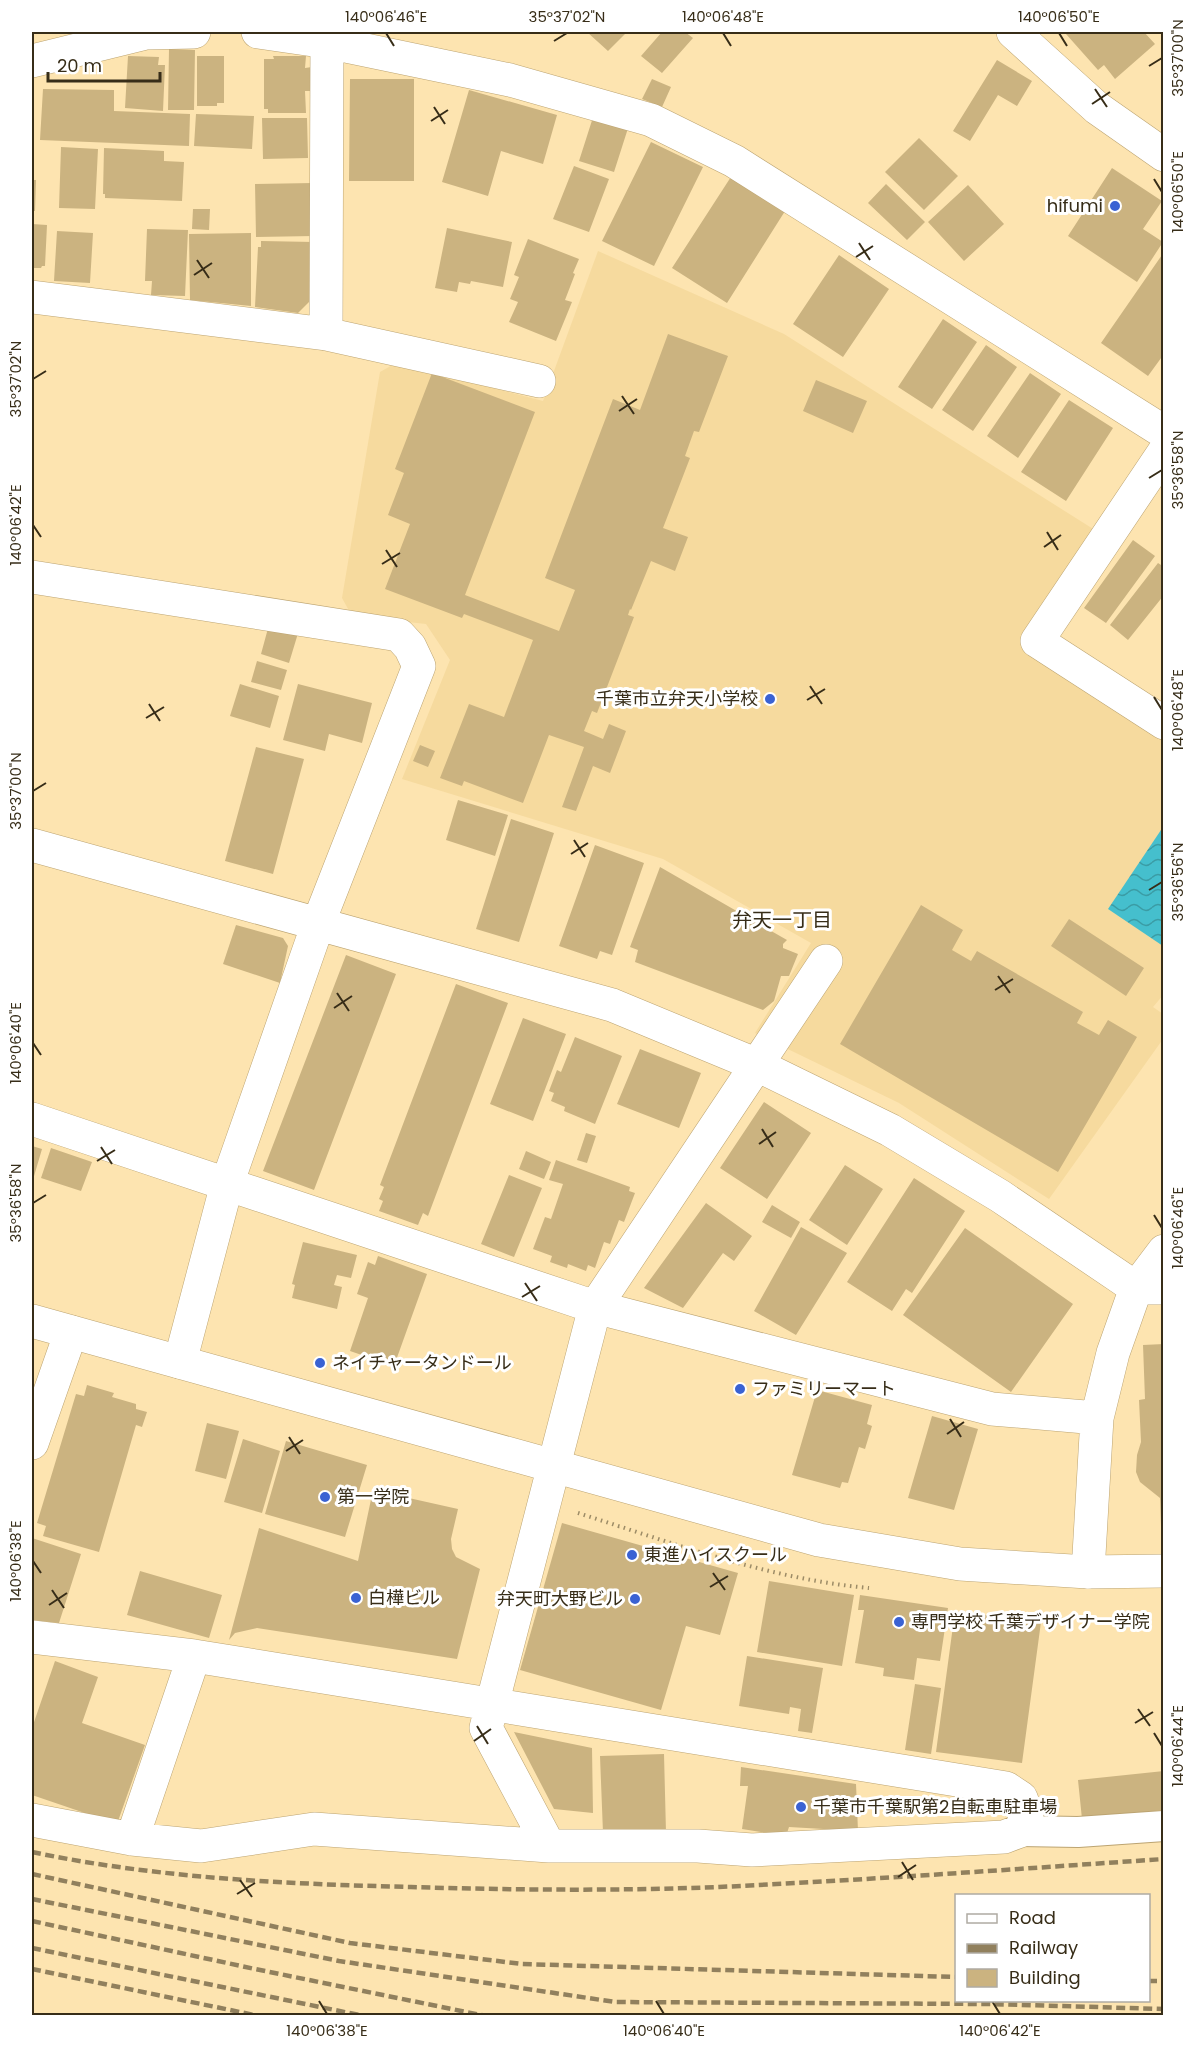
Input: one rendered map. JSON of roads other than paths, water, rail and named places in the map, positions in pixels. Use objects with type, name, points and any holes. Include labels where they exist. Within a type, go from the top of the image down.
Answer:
[{"type":"street","points":[[32,61],[146,33],[194,32]]},
{"type":"street","points":[[258,32],[327,37],[510,80],[651,120],[734,161],[1164,432]]},
{"type":"street","points":[[1013,32],[1097,108],[1164,155]]},
{"type":"street","points":[[326,334],[327,37]]},
{"type":"street","points":[[32,297],[326,334],[539,381]]},
{"type":"street","points":[[1164,452],[1037,641],[1164,723]]},
{"type":"street","points":[[32,577],[399,635],[410,647],[419,666],[318,924],[227,1184],[180,1362]]},
{"type":"street","points":[[32,845],[612,1005],[757,1065],[890,1130],[1150,1288]]},
{"type":"street","points":[[549,1846],[486,1728],[595,1307],[826,961]]},
{"type":"street","points":[[32,1119],[595,1307],[992,1409],[1097,1418]]},
{"type":"street","points":[[1088,1572],[1097,1418],[1113,1353],[1150,1288],[1164,1251]]},
{"type":"street","points":[[32,1321],[819,1540],[960,1564],[1088,1572],[1164,1571]]},
{"type":"street","points":[[32,1443],[71,1332]]},
{"type":"street","points":[[32,1637],[194,1656],[1006,1788],[1021,1798],[1027,1814],[1020,1831]]},
{"type":"street","points":[[132,1839],[194,1656]]},
{"type":"street","points":[[32,1820],[132,1839],[201,1846],[314,1829],[549,1846],[698,1846],[752,1850],[1004,1837],[1020,1831],[1078,1832],[1164,1826]]},
{"type":"water","points":[[1163,827],[1163,946],[1108,909]]},
{"type":"railway","points":[[32,1852],[126,1868],[220,1878],[363,1886],[565,1890],[775,1884],[1164,1859]]},
{"type":"railway","points":[[32,1874],[350,1943],[522,1964],[955,1977]]},
{"type":"railway","points":[[32,1899],[339,1961],[615,2002],[989,2004],[1164,2009]]},
{"type":"railway","points":[[32,1921],[486,2016]]},
{"type":"railway","points":[[32,1948],[364,2016]]},
{"type":"railway","points":[[32,1969],[259,2016]]},
{"type":"railway","points":[[1150,1981],[1164,1981]]},
{"type":"place","name":"hifumi","points":[[1115,206]]},
{"type":"place","name":"千葉市立弁天小学校","points":[[770,699]]},
{"type":"place","name":"ネイチャータンドール","points":[[320,1363]]},
{"type":"place","name":"ファミリーマート","points":[[740,1389]]},
{"type":"place","name":"第一学院","points":[[325,1497]]},
{"type":"place","name":"東進ハイスクール","points":[[632,1555]]},
{"type":"place","name":"白樺ビル","points":[[356,1598]]},
{"type":"place","name":"弁天町大野ビル","points":[[635,1599]]},
{"type":"place","name":"専門学校 千葉デザイナー学院","points":[[899,1622]]},
{"type":"place","name":"千葉市千葉駅第2自転車駐車場","points":[[801,1807]]},
{"type":"district","name":"弁天一丁目","points":[[782,920]]}]
